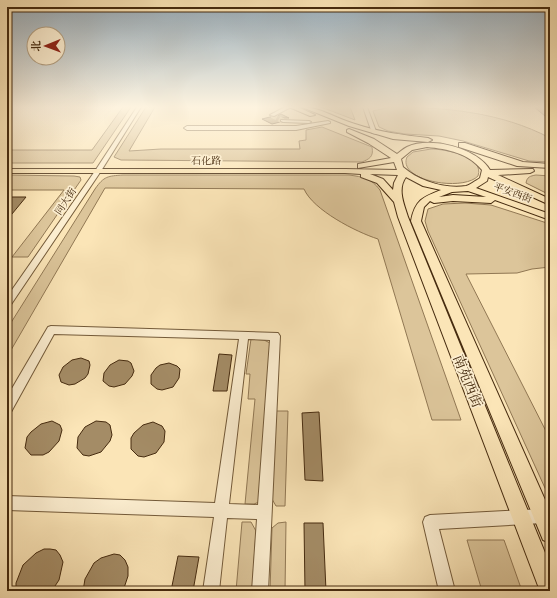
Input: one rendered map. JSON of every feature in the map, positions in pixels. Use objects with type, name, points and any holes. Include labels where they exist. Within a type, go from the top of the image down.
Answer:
[{"type":"main road","points":[[357,135],[371,141],[397,158]]},
{"type":"main road","points":[[385,135],[524,165],[550,166]]},
{"type":"main road","points":[[385,135],[459,144],[524,165]]},
{"type":"main road","points":[[433,145],[409,148],[401,152],[397,158],[399,168],[405,173],[426,184],[451,189],[469,188],[479,184],[485,179],[487,173],[485,166],[470,154]]},
{"type":"main road","name":"石化路","points":[[7,171],[356,166],[397,158]]},
{"type":"main road","name":"石化路","points":[[7,167],[405,173]]},
{"type":"main road","points":[[345,171],[362,174],[380,181],[400,202]]},
{"type":"main road","points":[[487,173],[550,171]]},
{"type":"main road","name":"南苑西街","points":[[405,173],[399,178],[397,184],[403,217],[550,590]]},
{"type":"main road","name":"平安西街","points":[[487,173],[550,202]]},
{"type":"main road","name":"平安西街","points":[[469,188],[550,217]]},
{"type":"main road","points":[[419,205],[422,201],[451,189]]},
{"type":"main road","points":[[419,205],[436,199],[453,198],[498,200],[516,204]]},
{"type":"main road","name":"南苑西街","points":[[419,205],[416,221],[550,532]]},
{"type":"street","name":"同大街","points":[[7,304],[121,135]]},
{"type":"street","points":[[7,408],[51,330],[275,336],[260,591]]},
{"type":"street","points":[[211,591],[244,335]]},
{"type":"street","points":[[7,503],[264,512]]},
{"type":"street","points":[[447,591],[430,522],[543,516]]},
{"type":"shaded area","points":[[103,135],[112,135],[93,163],[7,163],[7,150],[92,150]]},
{"type":"shaded area","points":[[128,135],[139,135],[129,151],[161,149],[300,149],[299,141],[306,140],[306,135],[342,135],[372,147],[372,155],[369,159],[362,162],[121,160],[114,157]]},
{"type":"shaded area","points":[[420,135],[543,135],[550,138],[550,162],[529,161],[463,141],[439,136]]},
{"type":"shaded area","points":[[431,149],[453,152],[470,159],[479,169],[478,176],[470,181],[459,183],[433,182],[421,178],[412,172],[407,165],[407,157],[413,152]]},
{"type":"shaded area","points":[[7,175],[74,176],[80,177],[81,180],[28,257],[12,257],[64,190],[7,190]]},
{"type":"shaded area","points":[[123,175],[349,175],[363,177],[373,183],[380,190],[461,420],[432,420],[378,239],[347,226],[336,219],[316,205],[304,189],[105,188],[7,357],[7,329],[95,189],[104,179]]},
{"type":"shaded area","points":[[536,175],[550,176],[550,195],[526,183],[529,177]]},
{"type":"shaded area","points":[[465,203],[491,205],[550,224],[550,267],[532,269],[517,273],[466,274],[550,439],[550,499],[428,231],[425,221],[428,209],[443,204]]},
{"type":"shaded area","points":[[251,339],[264,340],[270,343],[259,502],[254,504],[245,504],[255,399],[248,399],[250,374],[246,374]]},
{"type":"shaded area","points":[[276,411],[288,411],[285,506],[276,506],[272,499]]},
{"type":"shaded area","points":[[242,522],[251,522],[256,531],[252,591],[236,591]]},
{"type":"shaded area","points":[[286,522],[285,591],[270,591],[272,528],[278,523]]},
{"type":"shaded area","points":[[467,540],[504,540],[522,591],[482,591]]},
{"type":"building","points":[[7,197],[26,197],[7,220]]},
{"type":"building","points":[[219,354],[232,355],[227,391],[213,391]]},
{"type":"building","points":[[81,358],[89,361],[90,365],[88,374],[85,378],[75,384],[69,385],[61,382],[59,375],[63,367],[72,360]]},
{"type":"building","points":[[119,360],[128,361],[131,363],[134,371],[132,376],[125,384],[114,387],[109,386],[103,381],[104,373],[110,365]]},
{"type":"building","points":[[169,363],[180,369],[179,378],[173,387],[162,390],[157,389],[151,384],[151,375],[160,365]]},
{"type":"building","points":[[319,412],[323,481],[305,480],[302,413]]},
{"type":"building","points":[[52,421],[60,425],[62,430],[59,441],[49,452],[43,455],[31,455],[25,448],[27,437],[41,424]]},
{"type":"building","points":[[96,421],[106,422],[110,425],[112,435],[110,441],[101,452],[89,456],[83,455],[77,448],[78,437],[85,427]]},
{"type":"building","points":[[153,422],[162,426],[165,431],[164,442],[156,453],[144,457],[138,456],[131,449],[131,438],[143,425]]},
{"type":"building","points":[[304,523],[323,523],[326,591],[305,591]]},
{"type":"building","points":[[44,549],[56,550],[63,562],[59,580],[52,591],[16,591],[16,583],[23,565],[36,553]]},
{"type":"building","points":[[114,554],[120,555],[125,560],[128,567],[128,576],[123,591],[83,591],[85,579],[94,563],[101,558]]},
{"type":"building","points":[[178,556],[199,557],[193,591],[171,591]]}]
